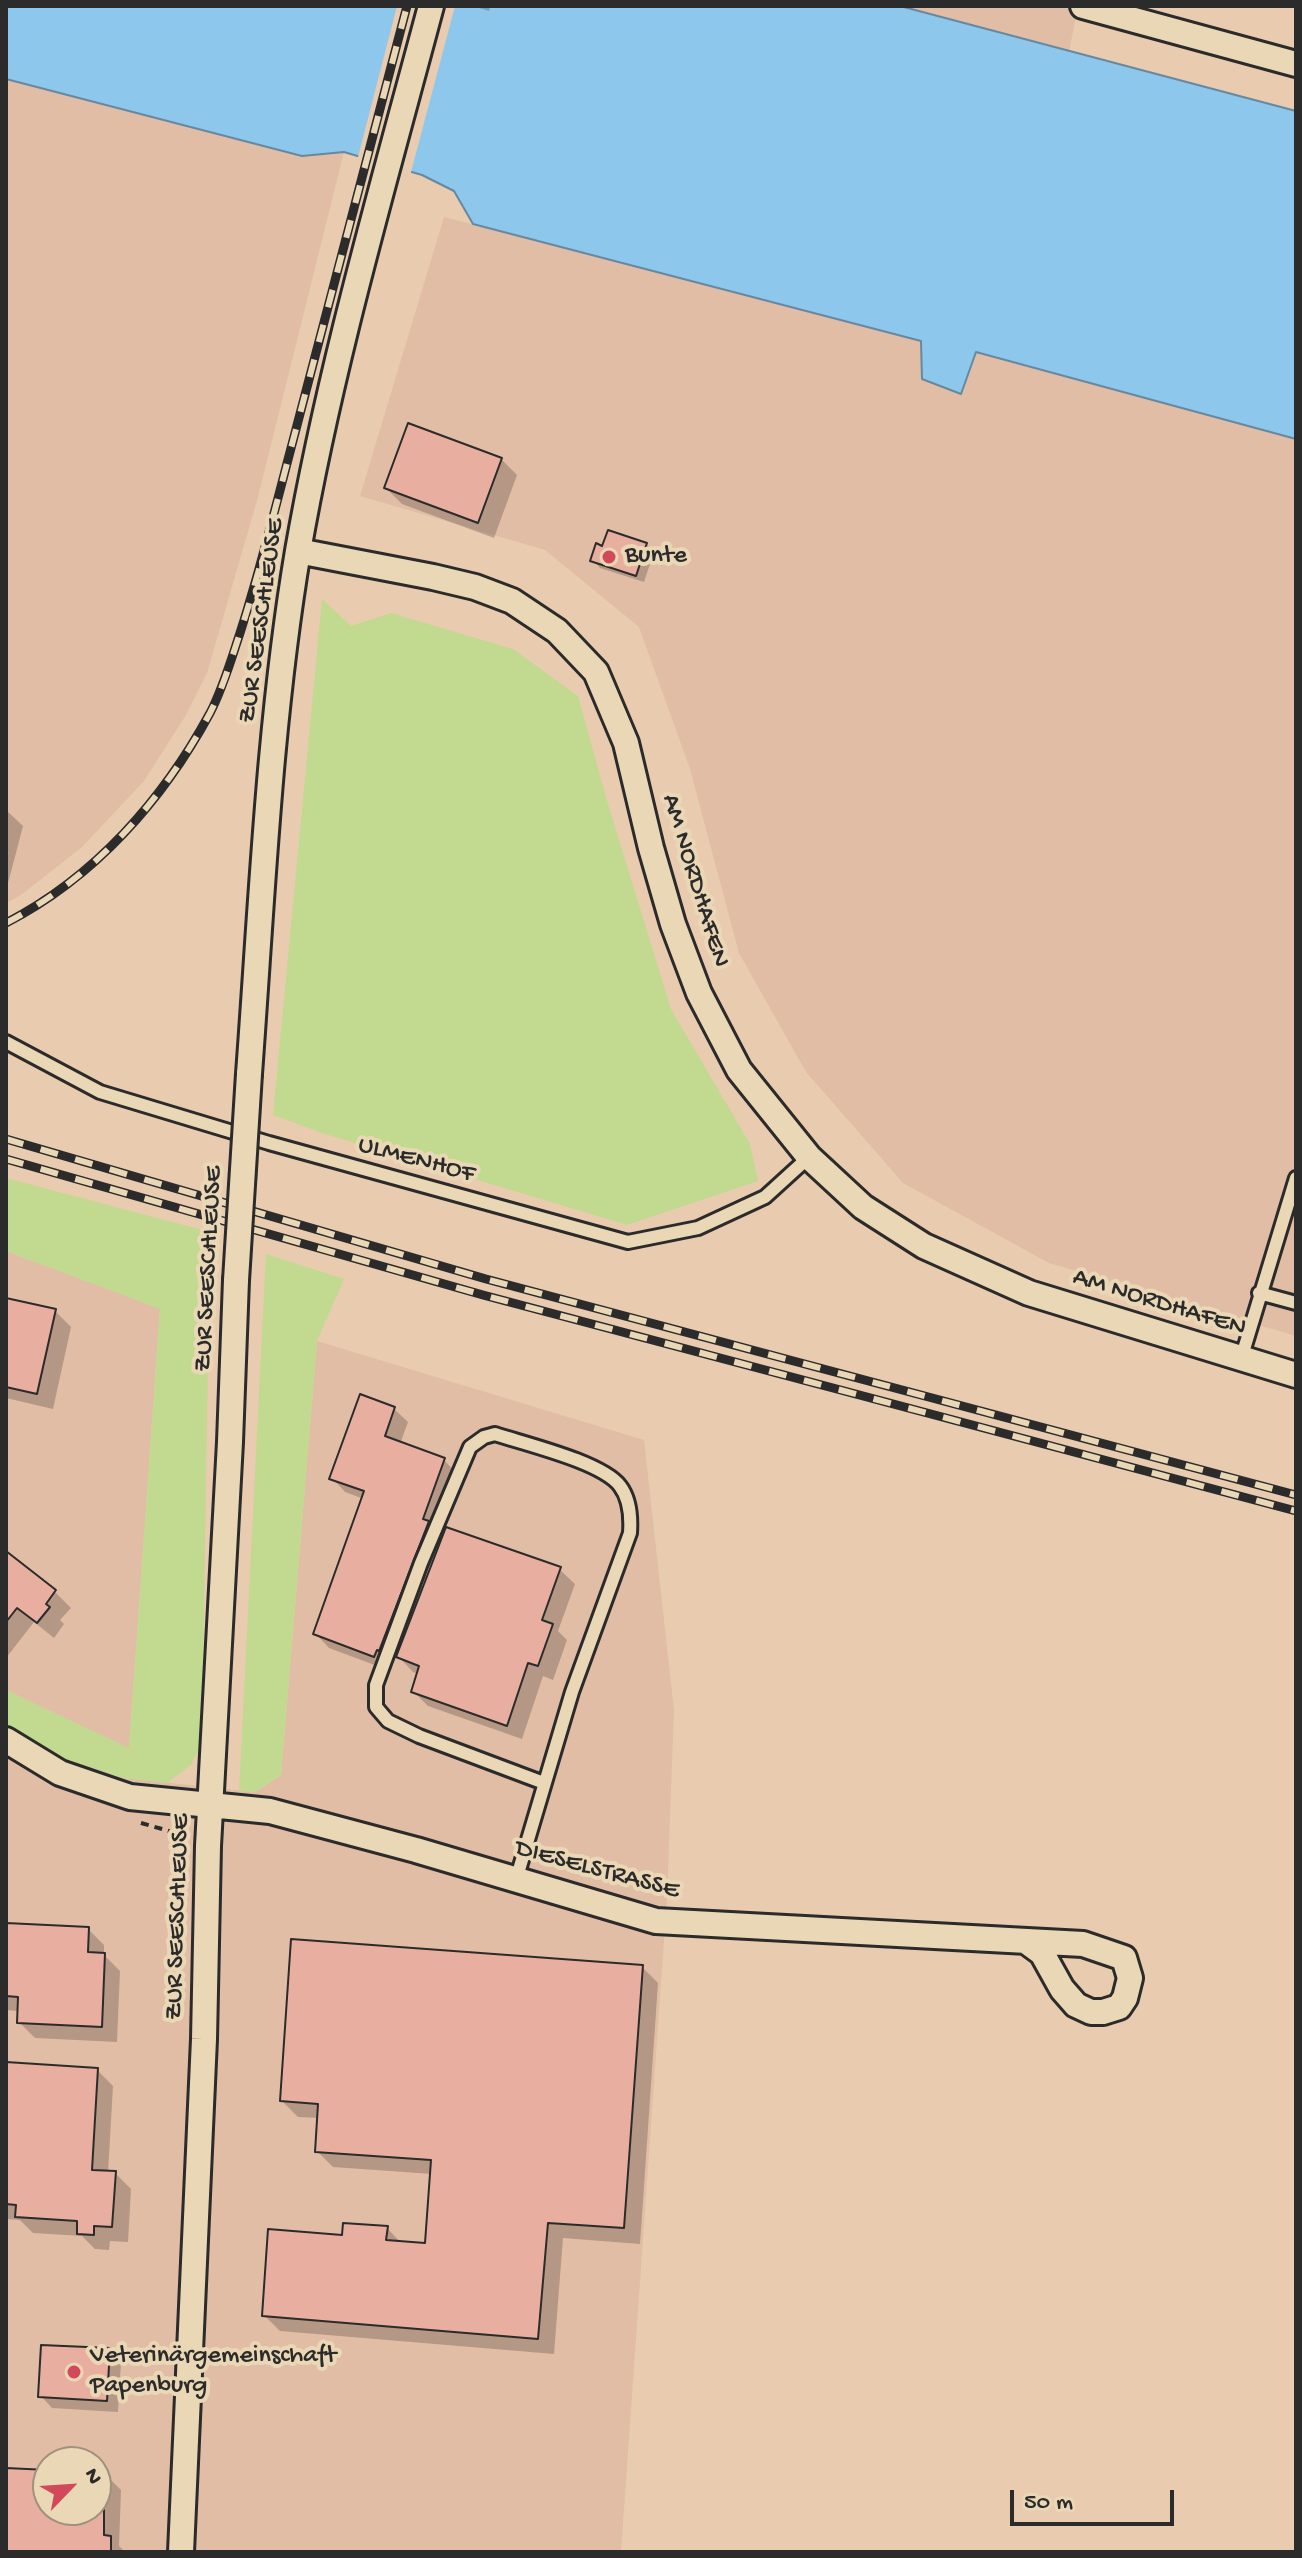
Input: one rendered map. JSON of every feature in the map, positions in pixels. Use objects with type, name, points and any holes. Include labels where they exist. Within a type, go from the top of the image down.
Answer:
[{"type":"street","name":"ZUR SEESCHLEUSE","points":[[181,2552],[204,2039],[210,1806],[236,1280],[275,721],[298,551],[335,370],[431,6]]},
{"type":"street","points":[[1083,6],[1296,64]]},
{"type":"street","name":"AM NORDHAFEN","points":[[298,551],[433,577],[475,587],[512,601],[557,631],[596,672],[626,743],[673,924],[699,993],[739,1070],[809,1157],[863,1207],[924,1246],[1029,1293],[1296,1375]]},
{"type":"street","name":"DIESELSTRASSE","points":[[6,1740],[60,1773],[130,1797],[270,1811],[656,1921],[1027,1942]]},
{"type":"lane","name":"ULMENHOF","points":[[6,1042],[100,1092],[269,1143],[628,1242],[698,1228],[765,1197],[809,1157]]},
{"type":"lane","points":[[1241,1359],[1296,1178]]},
{"type":"lane","points":[[1259,1293],[1296,1303]]},
{"type":"lane","points":[[516,1880],[572,1692],[630,1533],[631,1514],[620,1486],[594,1467],[495,1434],[484,1437],[470,1447],[421,1563],[376,1685],[376,1707],[388,1721],[419,1736],[544,1783]]},
{"type":"shaded area","points":[[900,6],[1078,6],[1069,52]]},
{"type":"shaded area","points":[[6,79],[302,156],[344,152],[258,497],[207,673],[186,715],[144,781],[82,847],[21,895],[6,903]]},
{"type":"shaded area","points":[[444,217],[921,341],[960,393],[975,352],[1296,439],[1296,1336],[1049,1263],[903,1183],[806,1072],[739,953],[690,769],[639,627],[545,550],[360,496]]},
{"type":"shaded area","points":[[6,1251],[160,1308],[129,1749],[6,1690]]},
{"type":"shaded area","points":[[317,1341],[644,1440],[674,1710],[667,1898],[621,2552],[6,2552],[6,1725],[49,1754],[123,1778],[255,1792],[281,1775]]},
{"type":"green space","points":[[322,599],[351,626],[391,613],[513,649],[578,696],[671,1009],[750,1144],[758,1181],[627,1225],[322,1133],[273,1115]]},
{"type":"green space","points":[[6,1178],[210,1232],[202,1743],[191,1765],[167,1783],[123,1778],[49,1754],[6,1725],[6,1690],[129,1748],[160,1309],[6,1251]]},
{"type":"green space","points":[[266,1254],[344,1279],[317,1341],[281,1775],[255,1792],[239,1791]]},
{"type":"water","points":[[6,6],[900,6],[1296,111],[1296,439],[976,352],[961,394],[922,379],[921,341],[473,224],[454,191],[422,175],[344,152],[302,156],[6,79]]},
{"type":"pier","points":[[397,6],[455,6],[410,176],[357,161]]},
{"type":"building","points":[[408,423],[502,458],[478,523],[384,488]]},
{"type":"building","points":[[608,530],[647,543],[636,576],[590,561],[596,543],[602,546]]},
{"type":"building","points":[[6,1298],[56,1309],[37,1394],[6,1387]]},
{"type":"building","points":[[360,1394],[395,1407],[385,1436],[445,1458],[423,1519],[429,1521],[374,1657],[313,1634],[364,1491],[329,1479]]},
{"type":"building","points":[[446,1527],[561,1567],[542,1620],[553,1624],[538,1666],[528,1663],[507,1726],[411,1692],[419,1666],[396,1657]]},
{"type":"building","points":[[6,1551],[56,1590],[46,1604],[50,1607],[37,1623],[17,1608],[6,1622]]},
{"type":"building","points":[[6,1923],[89,1927],[88,1952],[105,1953],[102,2027],[17,2023],[18,1997],[6,1996]]},
{"type":"building","points":[[291,1939],[643,1965],[624,2228],[548,2223],[538,2339],[262,2316],[268,2229],[342,2235],[343,2223],[388,2226],[386,2240],[425,2243],[431,2160],[315,2152],[318,2104],[280,2101]]},
{"type":"building","points":[[6,2062],[98,2068],[92,2170],[116,2171],[112,2227],[94,2226],[94,2235],[77,2234],[77,2221],[15,2217],[16,2205],[6,2204]]},
{"type":"building","name":"Veterinärgemeinschaft Papenburg","points":[[41,2345],[110,2348],[107,2401],[38,2397]]},
{"type":"building","points":[[6,2468],[32,2469],[32,2526],[104,2526],[104,2535],[111,2536],[111,2552],[6,2552]]},
{"type":"railway","points":[[6,923],[69,883],[124,833],[171,776],[215,703],[260,566],[407,6]]},
{"type":"railway","points":[[6,1139],[486,1279],[1296,1495]]},
{"type":"railway","points":[[6,1159],[483,1295],[1296,1511]]},
{"type":"place","name":"Bunte","points":[[609,557]]},
{"type":"place","name":"Veterinärgemeinschaft Papenburg","points":[[74,2372]]}]
